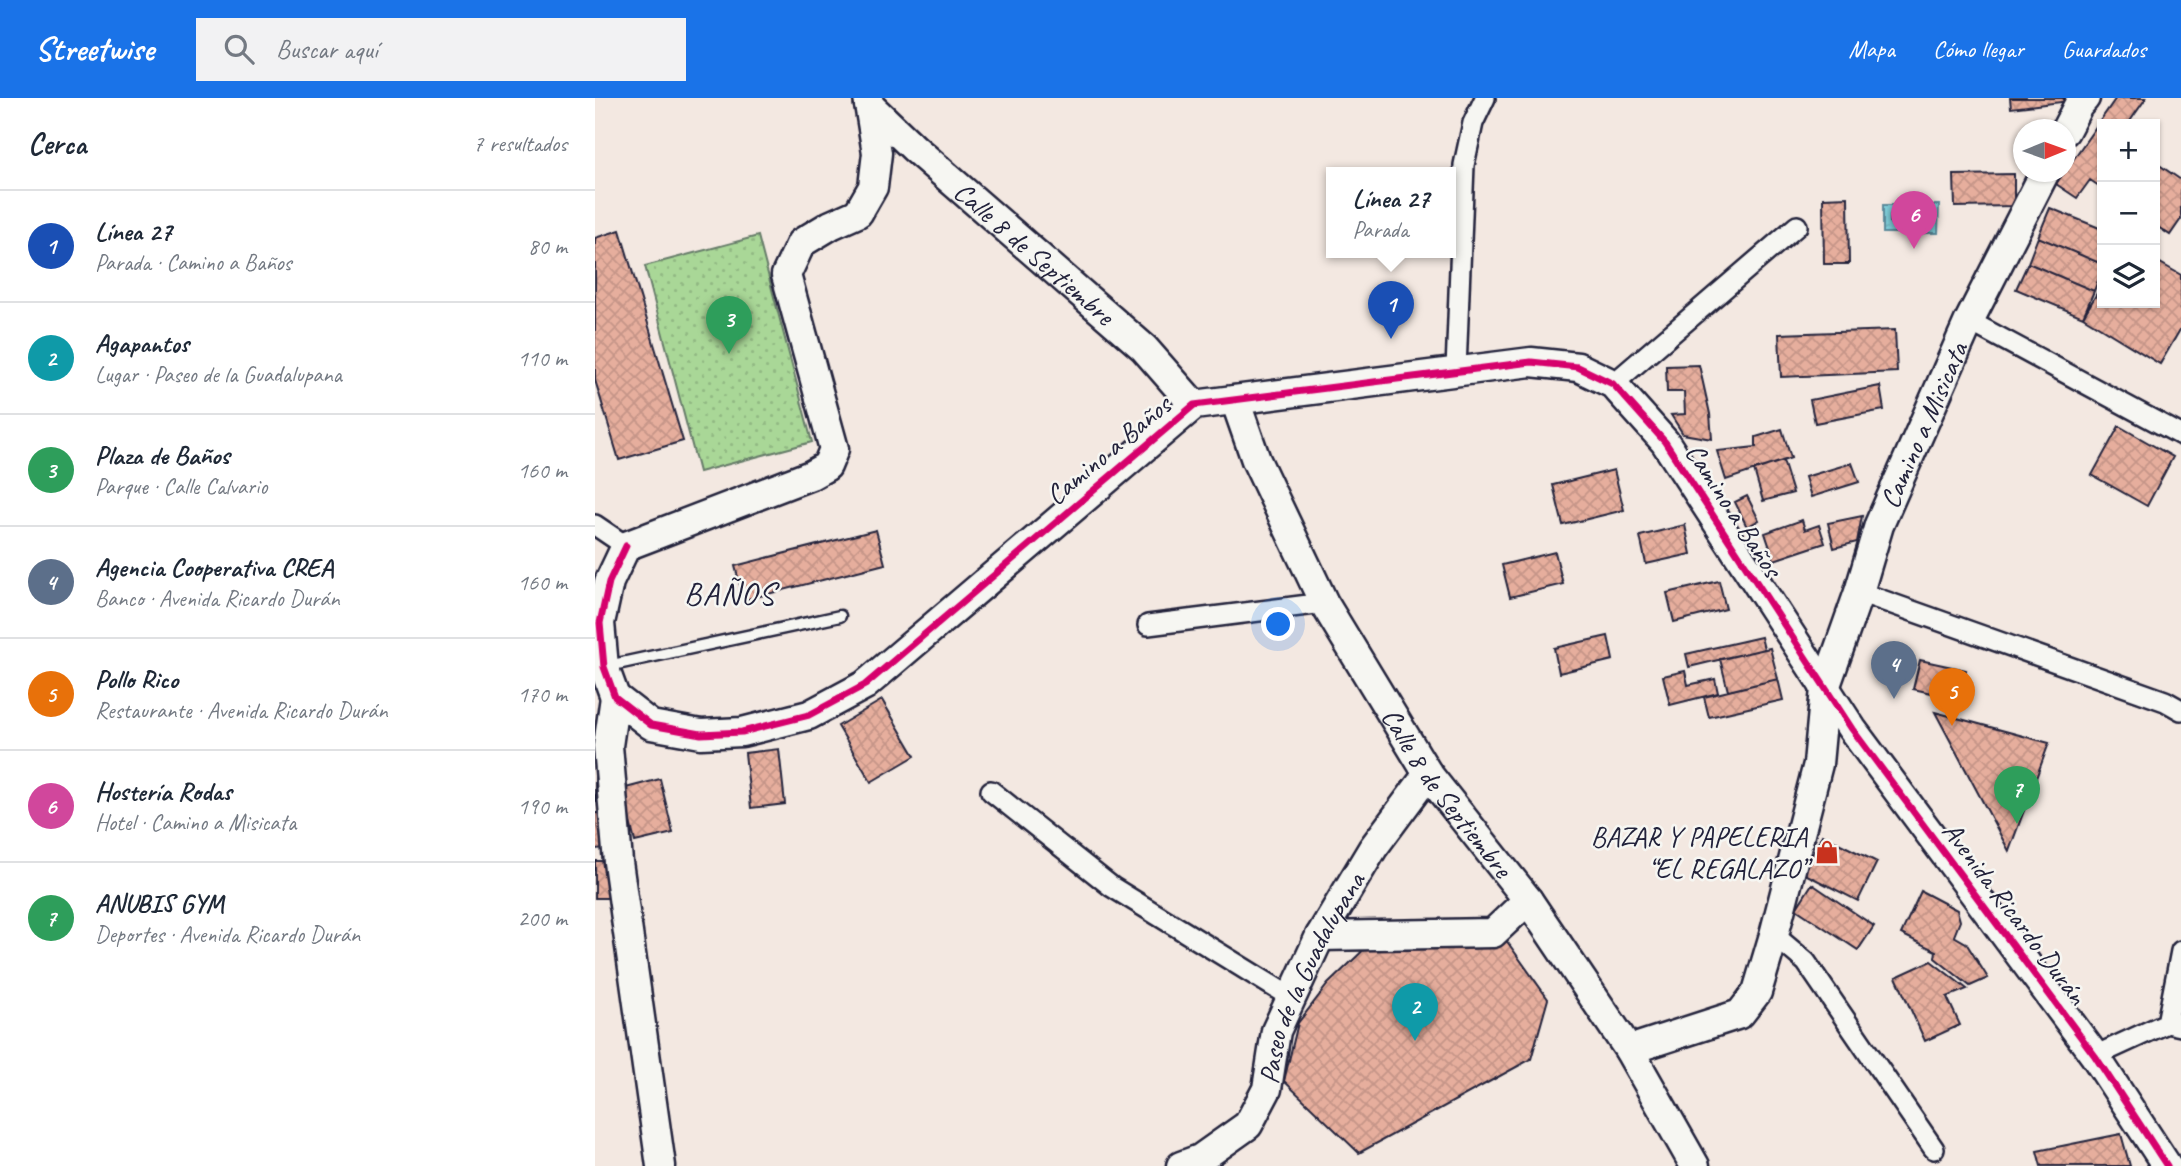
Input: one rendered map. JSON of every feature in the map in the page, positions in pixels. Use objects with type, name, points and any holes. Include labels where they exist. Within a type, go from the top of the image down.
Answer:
[{"type":"street","points":[[1455,370],[1464,165],[1473,123],[1485,98]]},
{"type":"street","points":[[2072,119],[2085,98]]},
{"type":"street","points":[[661,1166],[618,862],[608,746],[615,697],[604,667],[600,623],[609,582],[626,546],[811,475],[827,466],[834,449],[786,275],[801,243],[858,213],[873,187],[877,153],[869,102]]},
{"type":"street","name":"Calle 8 de Septiembre","points":[[869,102],[914,148],[1145,348],[1194,405]]},
{"type":"street","name":"Camino a Misicata","points":[[1629,1050],[1708,1027],[1740,1014],[1757,992],[1818,764],[1825,688],[1879,525],[1969,321],[2040,182]]},
{"type":"street","points":[[1613,384],[1797,226]]},
{"type":"street","points":[[1969,321],[2181,435]]},
{"type":"street","name":"Camino a Baños","points":[[615,697],[651,725],[701,734],[742,732],[810,715],[865,685],[1194,405],[1531,362],[1578,367],[1613,384],[1665,442],[1825,688]]},
{"type":"street","name":"Calle 8 de Septiembre","points":[[1235,400],[1256,460],[1324,603],[1429,774],[1528,900],[1629,1050],[1695,1166]]},
{"type":"street","points":[[595,525],[626,546]]},
{"type":"street","points":[[1859,592],[2181,709]]},
{"type":"street","points":[[1148,625],[1324,603]]},
{"type":"street","name":"Avenida Ricardo Durán","points":[[1825,688],[1852,729],[2095,1056],[2167,1166]]},
{"type":"street","name":"Paseo de la Guadalupana","points":[[1181,1166],[1200,1159],[1248,1125],[1267,1089],[1276,1031],[1319,936],[1373,848],[1429,774]]},
{"type":"street","points":[[991,791],[1112,887],[1292,998]]},
{"type":"street","points":[[1319,936],[1493,933],[1528,900]]},
{"type":"street","points":[[1774,935],[1806,962],[1934,1149]]},
{"type":"street","points":[[2095,1056],[2174,1025],[2181,951]]},
{"type":"lane","points":[[604,667],[840,616]]},
{"type":"green space","points":[[758,236],[812,442],[699,472],[645,266]]},
{"type":"water","points":[[1883,205],[1939,205],[1938,233],[1883,233]]},
{"type":"building","points":[[2010,98],[2069,98],[2070,101],[2011,108]]},
{"type":"building","points":[[2116,98],[2146,98],[2131,119],[2101,119]]},
{"type":"building","points":[[2097,125],[2097,185],[2090,180],[2077,198],[2056,184],[2076,182],[2076,155]]},
{"type":"building","points":[[2160,165],[2181,180],[2181,219],[2170,235],[2160,228]]},
{"type":"building","points":[[2013,174],[2014,206],[1955,207],[1954,175]]},
{"type":"building","points":[[1848,197],[1849,264],[1824,264],[1823,198]]},
{"type":"building","points":[[2050,208],[2097,227],[2097,262],[2038,237]]},
{"type":"building","points":[[620,230],[683,441],[619,460],[595,380],[595,238]]},
{"type":"building","points":[[2038,237],[2097,262],[2097,283],[2094,291],[2028,263]]},
{"type":"building","points":[[2028,263],[2094,291],[2083,317],[2016,289]]},
{"type":"building","points":[[2160,263],[2181,275],[2181,328],[2160,364],[2083,317],[2097,293],[2097,308],[2160,308]]},
{"type":"building","points":[[1895,330],[1897,372],[1781,377],[1779,334]]},
{"type":"building","points":[[1699,365],[1710,414],[1712,439],[1683,434],[1671,415],[1685,414],[1684,392],[1667,392],[1666,366]]},
{"type":"building","points":[[1880,386],[1884,410],[1815,423],[1810,400]]},
{"type":"building","points":[[2119,426],[2173,457],[2147,506],[2092,475]]},
{"type":"building","points":[[1782,429],[1791,458],[1726,480],[1717,451],[1756,447],[1756,437]]},
{"type":"building","points":[[1783,461],[1793,493],[1763,501],[1754,470]]},
{"type":"building","points":[[1852,463],[1859,482],[1811,497],[1805,477]]},
{"type":"building","points":[[1614,470],[1624,510],[1563,525],[1553,485]]},
{"type":"building","points":[[1747,496],[1759,520],[1747,527],[1735,502]]},
{"type":"building","points":[[1862,516],[1857,542],[1834,548],[1828,523]]},
{"type":"building","points":[[1802,520],[1805,530],[1819,525],[1825,543],[1774,560],[1765,533]]},
{"type":"building","points":[[1685,525],[1691,554],[1646,564],[1640,536]]},
{"type":"building","points":[[876,530],[885,564],[744,600],[735,566]]},
{"type":"building","points":[[1555,552],[1563,584],[1510,597],[1502,565]]},
{"type":"building","points":[[1719,581],[1726,609],[1674,622],[1667,593]]},
{"type":"building","points":[[1608,636],[1613,660],[1559,673],[1554,648]]},
{"type":"building","points":[[1761,637],[1764,649],[1689,667],[1686,654]]},
{"type":"building","points":[[1770,648],[1778,679],[1728,691],[1720,659]]},
{"type":"building","points":[[1920,660],[1966,670],[1959,699],[1913,689]]},
{"type":"building","points":[[1685,671],[1688,685],[1715,679],[1718,693],[1670,705],[1663,676]]},
{"type":"building","points":[[1778,679],[1783,700],[1709,717],[1704,697]]},
{"type":"building","points":[[882,700],[915,756],[871,782],[838,726]]},
{"type":"building","points":[[1935,712],[2049,743],[2009,851],[2002,838]]},
{"type":"building","points":[[779,749],[785,804],[751,808],[745,753]]},
{"type":"building","points":[[598,762],[603,800],[595,801],[595,763]]},
{"type":"building","points":[[660,779],[673,833],[635,842],[622,789]]},
{"type":"building","points":[[595,813],[603,813],[606,848],[595,849]]},
{"type":"building","points":[[1822,835],[1877,862],[1858,901],[1803,873]]},
{"type":"building","points":[[595,861],[609,861],[608,898],[595,898]]},
{"type":"building","points":[[1812,884],[1874,926],[1858,950],[1796,909]]},
{"type":"building","points":[[1921,891],[1957,910],[1960,921],[1954,936],[1966,943],[1988,978],[1970,986],[1935,958],[1936,951],[1901,934]]},
{"type":"building","points":[[1501,933],[1548,999],[1531,1059],[1359,1153],[1284,1081],[1298,1023],[1328,984],[1373,941]]},
{"type":"building","points":[[1931,961],[1967,989],[1947,997],[1960,1025],[1925,1041],[1896,977]]},
{"type":"building","points":[[2121,1134],[2130,1166],[2041,1166],[2037,1151]]},
{"type":"cycle path","points":[[626,546],[609,582],[600,623],[604,667],[615,697],[651,725],[701,734],[742,732],[809,715],[865,685],[1194,405],[1531,362],[1578,367],[1613,384],[1665,442],[1852,729],[2095,1056],[2167,1166]]},
{"type":"place","name":"Hostería Rodas","points":[[1914,249]]},
{"type":"place","name":"Línea 27","points":[[1391,339]]},
{"type":"place","name":"Plaza de Baños","points":[[729,354]]},
{"type":"place","name":"Agencia Cooperativa CREA","points":[[1894,699]]},
{"type":"place","name":"Pollo Rico","points":[[1952,726]]},
{"type":"place","name":"ANUBIS GYM","points":[[2017,824]]},
{"type":"place","name":"BAZAR Y PAPELERIA “EL REGALAZO”","points":[[1827,852]]},
{"type":"place","name":"Agapantos","points":[[1415,1041]]},
{"type":"district","name":"BAÑOS","points":[[730,593]]}]
